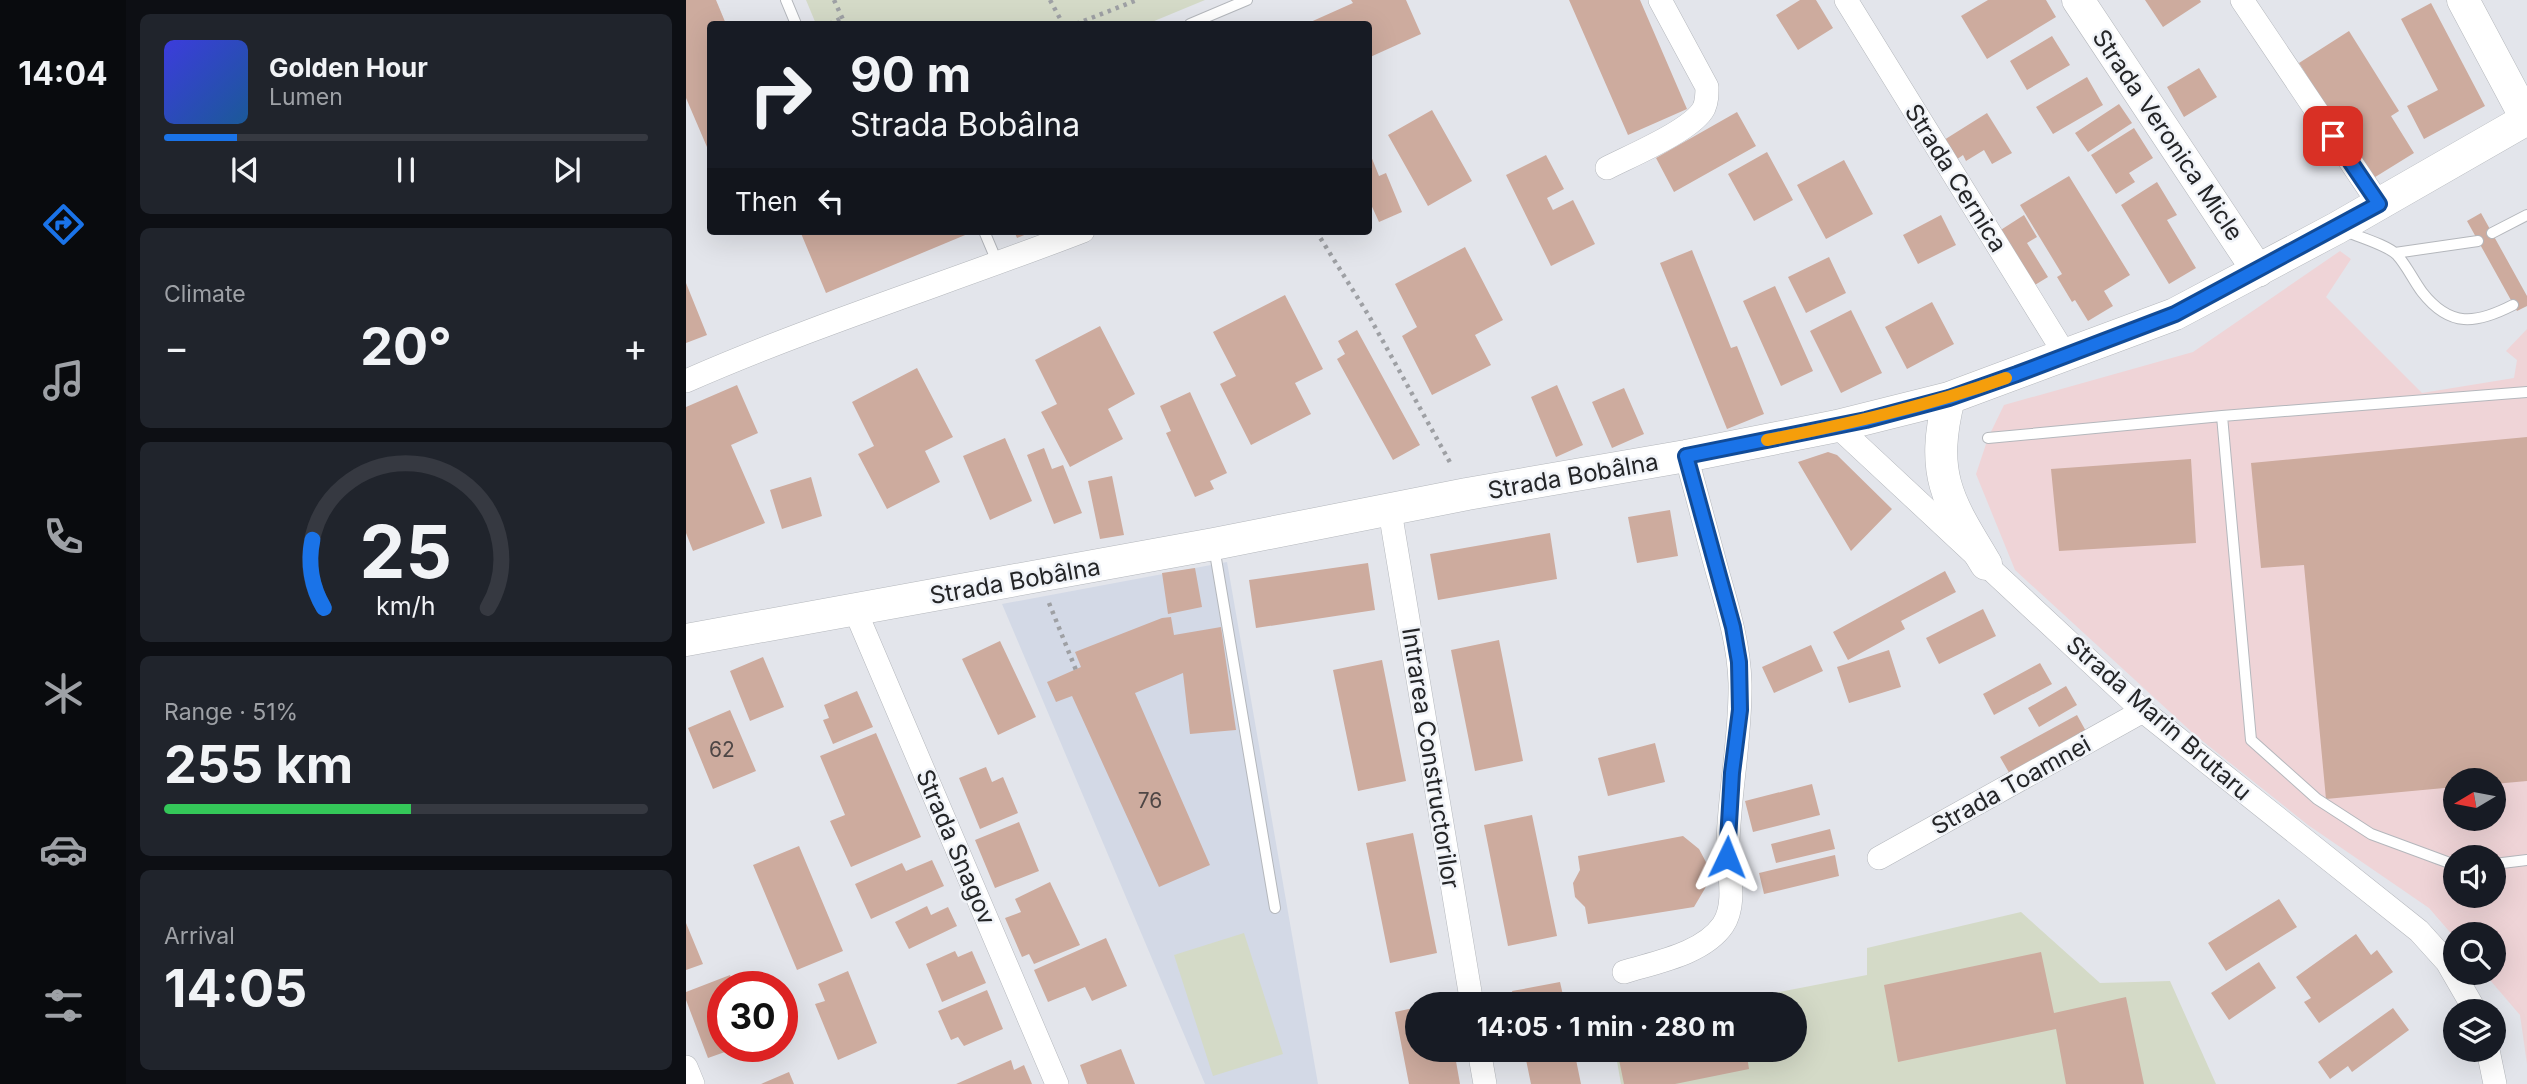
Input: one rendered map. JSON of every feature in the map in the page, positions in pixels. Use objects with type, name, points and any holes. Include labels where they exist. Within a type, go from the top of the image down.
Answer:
[{"type":"main road","name":"Strada Veronica Micle","points":[[2078,0],[2258,271]]},
{"type":"main road","points":[[2463,0],[2527,119]]},
{"type":"main road","name":"Strada Bobâlna","points":[[686,640],[1686,456],[1837,426],[1949,398],[2175,314],[2337,228],[2527,119]]},
{"type":"main road","points":[[1949,398],[1941,428],[1941,472],[1947,495],[1957,516],[1986,564]]},
{"type":"street","points":[[1607,168],[1685,128],[1703,110],[1707,98],[1707,87],[1660,0]]},
{"type":"street","name":"Strada Cernica","points":[[1846,0],[2066,356]]},
{"type":"street","points":[[2242,0],[2379,204]]},
{"type":"street","points":[[686,381],[785,339],[1073,235]]},
{"type":"street","name":"Strada Marin Brutaru","points":[[1837,426],[2143,711],[2419,931],[2447,962],[2468,999]]},
{"type":"street","points":[[1624,972],[1698,946],[1723,926],[1730,911],[1727,857],[1732,773],[1740,710],[1739,662],[1733,627],[1686,456]]},
{"type":"street","name":"Intrarea Constructorilor","points":[[1390,511],[1470,992]]},
{"type":"street","name":"Strada Snagov","points":[[855,610],[1057,1084]]},
{"type":"street","name":"Strada Toamnei","points":[[1878,858],[2143,711]]},
{"type":"street","points":[[1481,1062],[1485,1084]]},
{"type":"street","points":[[2490,1062],[2495,1084]]},
{"type":"street","points":[[686,1067],[693,1084]]},
{"type":"lane","points":[[786,0],[795,21]]},
{"type":"lane","points":[[1197,21],[1247,0]]},
{"type":"lane","points":[[2492,233],[2527,215]]},
{"type":"lane","points":[[2337,228],[2395,253],[2478,241]]},
{"type":"lane","points":[[986,235],[998,264]]},
{"type":"lane","points":[[2395,253],[2423,293],[2441,310],[2463,320],[2481,320],[2513,305]]},
{"type":"lane","points":[[1988,438],[2527,392]]},
{"type":"lane","points":[[2222,416],[2251,740],[2317,799],[2371,834],[2443,861]]},
{"type":"lane","points":[[1214,544],[1275,908]]},
{"type":"lane","points":[[2506,863],[2527,860]]},
{"type":"path","points":[[834,0],[844,21]]},
{"type":"path","points":[[1050,0],[1061,21]]},
{"type":"path","points":[[1084,21],[1137,0]]},
{"type":"path","points":[[836,21],[842,18]]},
{"type":"path","points":[[1318,235],[1369,316],[1468,494]]},
{"type":"path","points":[[1037,577],[1076,670]]},
{"type":"shaded area","points":[[2340,251],[2351,259],[2326,297],[2422,393],[2514,378],[2517,360],[2506,351],[2527,329],[2527,1064],[2520,1015],[2494,985],[2506,985],[2506,922],[2443,922],[2443,924],[2429,908],[2308,825],[2195,735],[2015,570],[1976,474],[1988,438],[2004,405],[2193,352]]},
{"type":"shaded area","points":[[1227,562],[1318,1084],[1205,1084],[1002,604]]},
{"type":"green space","points":[[806,0],[1205,0],[1154,21],[815,21]]},
{"type":"green space","points":[[2021,912],[2100,983],[2170,981],[2216,1084],[1621,1084],[1617,1062],[1807,1062],[1807,992],[1780,992],[1867,975],[1867,948]]},
{"type":"green space","points":[[1244,933],[1283,1054],[1213,1076],[1174,955]]},
{"type":"building","points":[[686,0],[716,0],[725,21],[707,21],[707,147],[686,98]]},
{"type":"building","points":[[1351,0],[1406,0],[1421,34],[1372,56],[1372,21],[1313,21],[1353,3]]},
{"type":"building","points":[[1569,0],[1640,0],[1687,109],[1628,135]]},
{"type":"building","points":[[1800,0],[1816,0],[1833,28],[1798,50],[1776,15]]},
{"type":"building","points":[[1988,0],[2046,0],[2056,17],[1987,59],[1961,16]]},
{"type":"building","points":[[2145,0],[2200,0],[2201,2],[2163,27]]},
{"type":"building","points":[[2431,3],[2485,106],[2424,139],[2407,106],[2438,90],[2401,19]]},
{"type":"building","points":[[2349,31],[2399,111],[2391,116],[2414,153],[2372,179],[2299,63]]},
{"type":"building","points":[[2052,36],[2070,65],[2027,90],[2010,61]]},
{"type":"building","points":[[2199,68],[2217,97],[2184,117],[2167,87]]},
{"type":"building","points":[[2087,77],[2103,105],[2053,134],[2036,107]]},
{"type":"building","points":[[2119,104],[2132,123],[2088,152],[2075,133]]},
{"type":"building","points":[[1432,110],[1472,181],[1428,206],[1388,135]]},
{"type":"building","points":[[1737,112],[1756,146],[1674,192],[1656,158]]},
{"type":"building","points":[[1987,113],[2012,153],[1992,164],[1984,150],[1966,161],[1963,155],[1956,160],[1944,140]]},
{"type":"building","points":[[2134,128],[2153,158],[2129,173],[2135,182],[2116,194],[2091,155]]},
{"type":"building","points":[[1767,152],[1793,200],[1754,221],[1728,174]]},
{"type":"building","points":[[1546,155],[1564,189],[1547,198],[1553,210],[1573,200],[1595,244],[1551,266],[1506,175]]},
{"type":"building","points":[[1372,158],[1379,176],[1386,173],[1402,212],[1379,222],[1372,207]]},
{"type":"building","points":[[1844,160],[1873,214],[1826,239],[1797,185]]},
{"type":"building","points":[[2069,176],[2130,275],[2104,291],[2113,306],[2088,321],[2075,300],[2072,302],[2057,277],[2062,274],[2020,205]]},
{"type":"building","points":[[2157,182],[2177,215],[2167,220],[2196,268],[2169,284],[2121,205]]},
{"type":"building","points":[[2481,213],[2527,296],[2527,306],[2517,311],[2467,221]]},
{"type":"building","points":[[1941,215],[1956,245],[1918,264],[1903,235]]},
{"type":"building","points":[[2024,215],[2037,237],[2027,243],[2048,277],[2030,288],[1996,233]]},
{"type":"building","points":[[802,235],[965,235],[826,293]]},
{"type":"building","points":[[1465,247],[1503,320],[1475,335],[1491,365],[1432,395],[1402,336],[1417,327],[1395,284]]},
{"type":"building","points":[[1692,250],[1731,348],[1737,346],[1764,414],[1727,429],[1660,263]]},
{"type":"building","points":[[1829,257],[1846,293],[1806,313],[1788,277]]},
{"type":"building","points":[[686,283],[707,335],[686,343]]},
{"type":"building","points":[[1775,286],[1813,371],[1781,386],[1743,301]]},
{"type":"building","points":[[1285,295],[1323,369],[1295,383],[1311,414],[1251,445],[1220,384],[1236,376],[1213,332]]},
{"type":"building","points":[[1932,302],[1954,344],[1907,369],[1885,327]]},
{"type":"building","points":[[1851,310],[1882,373],[1841,393],[1810,331]]},
{"type":"building","points":[[1100,326],[1135,394],[1108,409],[1123,439],[1070,467],[1041,412],[1057,404],[1035,360]]},
{"type":"building","points":[[1357,330],[1420,445],[1393,460],[1337,359],[1345,354],[1338,341]]},
{"type":"building","points":[[917,368],[953,437],[925,451],[940,482],[887,509],[858,454],[874,446],[852,402]]},
{"type":"building","points":[[737,385],[758,433],[731,445],[765,523],[693,551],[686,533],[686,407]]},
{"type":"building","points":[[1557,385],[1583,445],[1556,457],[1531,397]]},
{"type":"building","points":[[1624,388],[1644,434],[1612,448],[1592,402]]},
{"type":"building","points":[[1190,392],[1227,473],[1210,481],[1214,489],[1195,497],[1166,433],[1171,431],[1160,406]]},
{"type":"building","points":[[2527,437],[2527,781],[2506,783],[2506,768],[2443,768],[2443,788],[2326,799],[2304,565],[2261,568],[2251,463]]},
{"type":"building","points":[[1005,438],[1032,501],[990,520],[963,456]]},
{"type":"building","points":[[1044,448],[1052,469],[1063,465],[1082,513],[1054,524],[1027,455]]},
{"type":"building","points":[[1828,452],[1837,455],[1892,509],[1851,551],[1798,462]]},
{"type":"building","points":[[2191,459],[2196,543],[2059,551],[2051,469]]},
{"type":"building","points":[[1112,476],[1124,535],[1100,539],[1088,481]]},
{"type":"building","points":[[811,477],[822,516],[782,529],[770,490]]},
{"type":"building","points":[[1670,510],[1678,556],[1637,563],[1628,517]]},
{"type":"building","points":[[1550,533],[1557,579],[1438,600],[1430,554]]},
{"type":"building","points":[[1368,563],[1375,610],[1256,628],[1249,580]]},
{"type":"building","points":[[1195,568],[1202,607],[1168,614],[1162,573]]},
{"type":"building","points":[[1945,571],[1956,592],[1901,621],[1905,629],[1848,660],[1833,632]]},
{"type":"building","points":[[1983,609],[1996,636],[1939,664],[1926,638]]},
{"type":"building","points":[[1171,617],[1174,635],[1221,627],[1236,730],[1190,734],[1183,673],[1135,693],[1210,865],[1159,887],[1072,696],[1056,702],[1047,682],[1081,667],[1075,652],[1162,618]]},
{"type":"building","points":[[1499,640],[1523,761],[1475,771],[1451,650]]},
{"type":"building","points":[[1000,641],[1036,717],[998,735],[962,659]]},
{"type":"building","points":[[1811,645],[1823,671],[1774,693],[1762,667]]},
{"type":"building","points":[[1889,650],[1901,687],[1849,703],[1837,667]]},
{"type":"building","points":[[763,657],[784,707],[750,721],[730,671]]},
{"type":"building","points":[[1382,660],[1406,781],[1358,791],[1333,670]]},
{"type":"building","points":[[2040,663],[2052,684],[1994,715],[1983,694]]},
{"type":"building","points":[[2066,686],[2077,705],[2039,727],[2028,708]]},
{"type":"building","points":[[857,691],[873,727],[833,744],[823,720],[829,718],[824,705]]},
{"type":"building","points":[[730,710],[756,771],[713,789],[688,728]]},
{"type":"building","points":[[2077,715],[2087,733],[2011,776],[2000,757]]},
{"type":"building","points":[[876,733],[921,837],[851,867],[830,821],[845,815],[820,756]]},
{"type":"building","points":[[1655,743],[1665,782],[1608,796],[1598,758]]},
{"type":"building","points":[[986,767],[992,782],[1003,777],[1018,813],[980,829],[959,778]]},
{"type":"building","points":[[1812,784],[1820,815],[1753,832],[1745,801]]},
{"type":"building","points":[[1532,815],[1557,936],[1508,946],[1484,825]]},
{"type":"building","points":[[1019,822],[1039,871],[995,888],[975,840]]},
{"type":"building","points":[[1830,829],[1835,849],[1776,863],[1771,844]]},
{"type":"building","points":[[1413,833],[1437,953],[1390,963],[1366,843]]},
{"type":"building","points":[[1683,836],[1699,849],[1707,864],[1707,885],[1694,907],[1588,924],[1585,907],[1575,897],[1573,883],[1580,870],[1578,856]]},
{"type":"building","points":[[799,846],[843,951],[797,970],[753,865]]},
{"type":"building","points":[[1835,855],[1839,876],[1764,894],[1759,873]]},
{"type":"building","points":[[932,860],[944,886],[871,919],[855,884],[902,863],[906,871]]},
{"type":"building","points":[[1050,882],[1080,945],[1034,964],[1029,954],[1022,957],[1005,918],[1021,912],[1015,899]]},
{"type":"building","points":[[2279,899],[2297,927],[2226,971],[2208,943]]},
{"type":"building","points":[[927,906],[931,915],[948,907],[957,926],[909,949],[895,922]]},
{"type":"building","points":[[686,923],[703,964],[686,970]]},
{"type":"building","points":[[2356,934],[2371,955],[2377,950],[2393,972],[2319,1023],[2304,1002],[2311,998],[2296,977]]},
{"type":"building","points":[[1106,938],[1127,986],[1092,1001],[1085,987],[1048,1002],[1034,970]]},
{"type":"building","points":[[955,951],[958,957],[972,951],[986,983],[942,1002],[926,964]]},
{"type":"building","points":[[2041,952],[2054,1013],[2126,997],[2144,1084],[2066,1084],[2056,1029],[1898,1062],[1884,985]]},
{"type":"building","points":[[2259,962],[2276,988],[2229,1020],[2211,993]]},
{"type":"building","points":[[848,971],[877,1043],[838,1060],[815,1004],[825,1001],[818,984]]},
{"type":"building","points":[[1560,982],[1562,992],[1512,992]]},
{"type":"building","points":[[707,984],[707,1055],[686,1000],[686,992]]},
{"type":"building","points":[[987,990],[1003,1029],[964,1046],[958,1037],[951,1040],[938,1011]]},
{"type":"building","points":[[2393,1008],[2409,1030],[2352,1072],[2348,1066],[2330,1079],[2318,1062]]},
{"type":"building","points":[[1405,1010],[1405,1062],[1456,1062],[1460,1084],[1409,1084],[1395,1012]]},
{"type":"building","points":[[1121,1049],[1135,1084],[1087,1084],[1080,1065]]},
{"type":"building","points":[[1011,1060],[1014,1070],[1024,1065],[1032,1084],[956,1084]]},
{"type":"building","points":[[1526,1062],[1576,1062],[1581,1084],[1531,1084]]},
{"type":"building","points":[[1619,1062],[1748,1062],[1749,1069],[1675,1084],[1624,1084]]},
{"type":"building","points":[[789,1072],[794,1084],[761,1084]]},
{"type":"slow traffic","points":[[1767,440],[1907,409],[2006,378]]},
{"type":"route","points":[[1727,857],[1732,773],[1740,710],[1739,662],[1733,627],[1686,456],[1851,423],[1949,398],[2175,314],[2379,204],[2333,136]]}]
